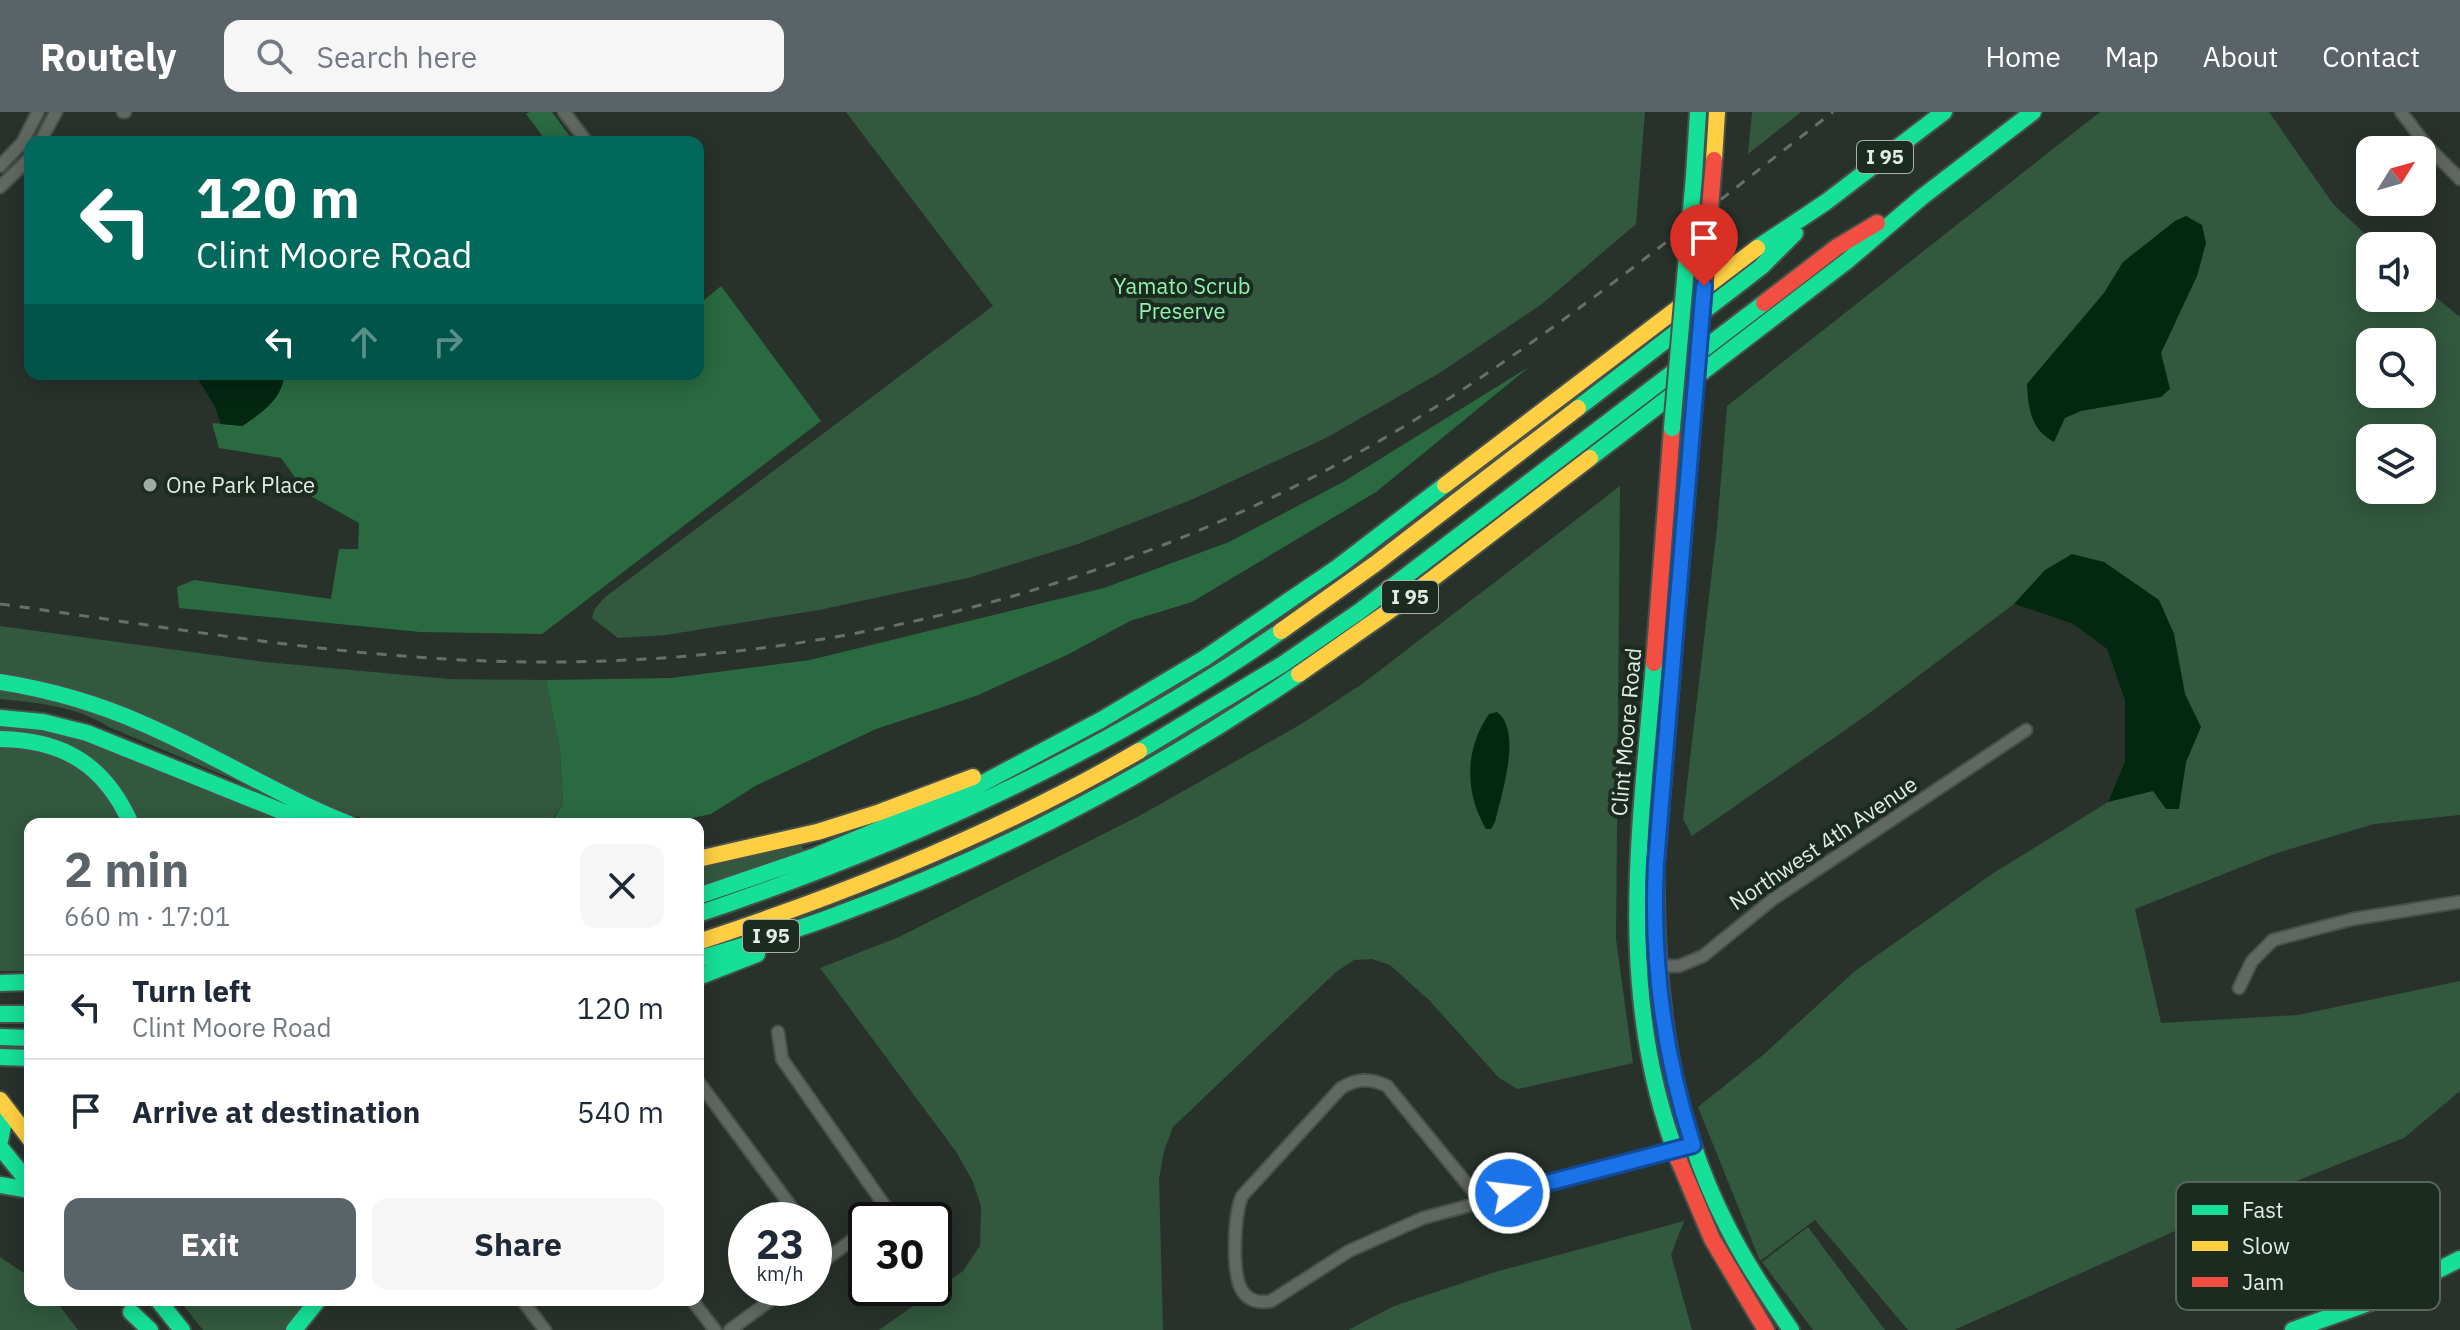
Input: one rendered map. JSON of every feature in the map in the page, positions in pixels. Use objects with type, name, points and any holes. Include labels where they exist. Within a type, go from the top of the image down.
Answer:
[{"type":"main road","name":"Clint Moore Road","points":[[1698,112],[1639,841],[1637,966],[1651,1068],[1673,1150],[1710,1237],[1766,1330]]},
{"type":"main road","name":"Clint Moore Road","points":[[1717,112],[1656,863],[1656,966],[1669,1058],[1693,1145],[1710,1190],[1741,1252],[1791,1330]]},
{"type":"main road","name":"I 95","points":[[704,894],[790,865],[951,800],[1170,680],[1306,591],[1750,253],[1826,202],[1944,112]]},
{"type":"main road","name":"I 95","points":[[704,957],[844,912],[989,851],[1081,806],[1195,743],[1294,680],[1393,610],[1847,261],[1922,197],[2033,112]]},
{"type":"main road","points":[[704,940],[848,891],[956,845],[1072,789],[1197,719],[1296,656],[1390,588],[1837,247],[1922,197]]},
{"type":"main road","points":[[704,912],[858,857],[974,807],[1111,737],[1223,670],[1370,568],[1761,267],[1826,202]]},
{"type":"main road","points":[[0,682],[57,693],[122,714],[335,818]]},
{"type":"main road","points":[[0,718],[43,722],[87,733],[298,818]]},
{"type":"main road","points":[[0,739],[39,741],[79,757],[99,773],[114,791],[128,818]]},
{"type":"main road","points":[[704,858],[781,842],[846,824],[1030,758]]},
{"type":"main road","points":[[704,975],[771,948],[844,912]]},
{"type":"main road","points":[[0,983],[24,982]]},
{"type":"main road","points":[[0,995],[24,995]]},
{"type":"main road","points":[[0,1014],[24,1014]]},
{"type":"main road","points":[[1,1037],[24,1038]]},
{"type":"main road","points":[[0,1059],[24,1058]]},
{"type":"main road","points":[[0,1103],[24,1132]]},
{"type":"main road","points":[[0,1103],[4,1121],[0,1144],[24,1178]]},
{"type":"main road","points":[[0,1185],[24,1187]]},
{"type":"main road","points":[[2440,1269],[2460,1259]]},
{"type":"main road","points":[[127,1306],[148,1330]]},
{"type":"main road","points":[[163,1306],[182,1330]]},
{"type":"main road","points":[[294,1330],[314,1306]]},
{"type":"main road","points":[[305,1330],[316,1306]]},
{"type":"main road","points":[[2293,1330],[2349,1310]]},
{"type":"street","points":[[26,136],[38,112]]},
{"type":"street","points":[[43,136],[56,112]]},
{"type":"street","points":[[564,112],[582,136]]},
{"type":"street","points":[[2401,112],[2427,146],[2460,179]]},
{"type":"street","points":[[0,166],[24,139]]},
{"type":"street","points":[[0,187],[24,164]]},
{"type":"street","name":"Northwest 4th Avenue","points":[[1637,966],[1679,966],[1703,956],[1773,899],[2026,730]]},
{"type":"street","points":[[2239,988],[2252,961],[2273,940],[2353,919],[2460,902]]},
{"type":"street","points":[[778,1032],[782,1059],[882,1202]]},
{"type":"street","points":[[1481,1201],[1387,1086],[1373,1079],[1351,1082],[1341,1088],[1242,1196],[1236,1217],[1241,1291],[1249,1299],[1260,1303],[1271,1301],[1361,1244],[1423,1218],[1693,1145]]},
{"type":"street","points":[[704,1089],[788,1202]]},
{"type":"street","points":[[527,1306],[545,1330]]},
{"type":"street","points":[[697,1306],[715,1330]]},
{"type":"street","points":[[730,1330],[763,1306]]},
{"type":"green space","name":"Yamato Scrub Preserve","points":[[846,112],[1645,112],[1636,224],[1542,304],[1438,374],[1326,438],[1191,500],[1078,544],[968,578],[819,610],[666,635],[618,638],[592,618],[594,610],[604,598],[993,306]]},
{"type":"green space","points":[[1752,112],[1801,112],[1748,154]]},
{"type":"green space","points":[[2100,112],[2269,112],[2333,204],[2363,232],[2356,232],[2356,312],[2436,312],[2436,297],[2460,317],[2460,815],[2374,824],[2277,853],[2135,909],[2161,1023],[2298,1015],[2460,981],[2460,1091],[2404,1138],[2294,1182],[2176,1182],[2176,1231],[1954,1330],[1908,1330],[1815,1220],[1760,1261],[1698,1107],[1763,1055],[1855,971],[1992,874],[2108,802],[2125,761],[2125,701],[2107,649],[2073,624],[2014,604],[1864,717],[1692,836],[1683,819],[1717,528],[1727,406]]},
{"type":"green space","points":[[1620,486],[1616,939],[1633,1063],[1518,1089],[1499,1078],[1429,1000],[1390,965],[1372,959],[1354,960],[1336,972],[1173,1127],[1164,1151],[1159,1179],[1163,1330],[879,1330],[913,1306],[952,1306],[952,1279],[963,1271],[980,1246],[981,1206],[973,1182],[957,1153],[820,968],[899,937],[1141,815],[1303,723],[1362,684]]},
{"type":"green space","points":[[0,626],[265,662],[449,679],[546,680],[560,750],[563,804],[553,818],[361,818],[0,674]]},
{"type":"green space","points":[[0,688],[39,696],[147,732],[256,789],[84,714],[43,704],[0,699]]},
{"type":"green space","points":[[0,726],[64,734],[276,818],[135,818],[115,780],[0,732]]},
{"type":"green space","points":[[0,746],[24,746],[52,752],[77,766],[107,798],[117,818],[24,818],[24,971],[0,971]]},
{"type":"green space","points":[[801,844],[804,850],[704,885],[704,866]]},
{"type":"green space","points":[[1684,1221],[1671,1255],[1692,1330],[1348,1330],[1394,1306],[1495,1272]]},
{"type":"green space","points":[[1808,1227],[1885,1330],[1813,1330],[1762,1262]]},
{"type":"green space","points":[[0,1257],[24,1273],[24,1306],[60,1306],[78,1330],[0,1330]]},
{"type":"green space","points":[[184,1306],[308,1306],[289,1330],[203,1330]]},
{"type":"shaded area","points":[[552,112],[570,136],[542,136],[526,114]]},
{"type":"shaded area","points":[[2186,216],[2202,225],[2206,243],[2197,276],[2161,353],[2170,389],[2161,397],[2081,411],[2065,418],[2054,442],[2040,431],[2032,418],[2027,384],[2104,293],[2123,262],[2175,221]]},
{"type":"shaded area","points":[[721,286],[821,421],[542,634],[420,632],[179,608],[177,587],[194,580],[331,599],[339,549],[358,549],[359,523],[307,494],[281,458],[219,448],[212,423],[243,426],[275,398],[283,380],[704,380],[704,300]]},
{"type":"shaded area","points":[[1529,367],[1376,492],[1192,602],[1130,621],[1067,655],[976,696],[876,729],[757,785],[711,814],[693,818],[554,818],[563,804],[560,750],[546,680],[671,678],[810,660],[1104,588],[1229,542],[1343,482]]},
{"type":"shaded area","points":[[199,380],[283,380],[275,398],[242,426],[221,424]]},
{"type":"shaded area","points":[[2072,554],[2104,562],[2159,600],[2174,634],[2185,694],[2201,727],[2186,762],[2179,809],[2166,809],[2153,791],[2108,802],[2125,761],[2125,701],[2107,649],[2073,624],[2014,604],[2045,570]]},
{"type":"shaded area","points":[[1497,712],[1505,721],[1508,733],[1508,764],[1495,822],[1491,829],[1486,829],[1474,800],[1470,770],[1481,727],[1489,714]]},
{"type":"railway","points":[[0,604],[334,650],[535,662],[649,659],[763,648],[876,629],[988,603],[1098,569],[1204,528],[1308,480],[1408,424],[1572,314],[1833,112]]},
{"type":"traffic: fast","points":[[1694,176],[1698,112]]},
{"type":"traffic: fast","points":[[1757,248],[1826,202],[1944,112]]},
{"type":"traffic: fast","points":[[1590,458],[1847,261],[1922,197],[2033,112]]},
{"type":"traffic: fast","points":[[1672,428],[1694,176]]},
{"type":"traffic: fast","points":[[1578,408],[1761,267],[1795,233]]},
{"type":"traffic: fast","points":[[1139,751],[1283,664],[1360,611],[1764,303]]},
{"type":"traffic: fast","points":[[1693,413],[1656,863],[1662,1003],[1679,1094],[1707,1183],[1741,1253],[1791,1330]]},
{"type":"traffic: fast","points":[[704,894],[815,856],[951,800],[1101,720],[1205,658],[1338,567],[1445,485]]},
{"type":"traffic: fast","points":[[704,912],[851,858],[1000,793],[1143,718],[1281,631]]},
{"type":"traffic: fast","points":[[1654,663],[1639,853],[1639,976],[1646,1038],[1659,1099],[1679,1161]]},
{"type":"traffic: fast","points":[[704,957],[831,917],[953,868],[1013,840],[1188,745],[1299,674]]},
{"type":"traffic: fast","points":[[0,682],[38,689],[128,717],[335,818]]},
{"type":"traffic: fast","points":[[0,718],[43,722],[87,733],[298,818]]},
{"type":"traffic: fast","points":[[0,739],[44,744],[80,760],[109,786],[128,818]]},
{"type":"traffic: fast","points":[[704,975],[757,954]]},
{"type":"traffic: fast","points":[[0,983],[24,982]]},
{"type":"traffic: fast","points":[[0,1014],[24,1014]]},
{"type":"traffic: fast","points":[[0,1037],[24,1038]]},
{"type":"traffic: fast","points":[[0,1057],[24,1058]]},
{"type":"traffic: fast","points":[[0,1105],[4,1121],[0,1141]]},
{"type":"traffic: fast","points":[[0,1147],[24,1177]]},
{"type":"traffic: fast","points":[[0,1185],[24,1189]]},
{"type":"traffic: fast","points":[[2440,1269],[2460,1259]]},
{"type":"traffic: fast","points":[[163,1306],[182,1330]]},
{"type":"traffic: fast","points":[[294,1330],[313,1306]]},
{"type":"traffic: fast","points":[[2293,1330],[2349,1310]]},
{"type":"traffic: fast","points":[[131,1312],[150,1330]]},
{"type":"traffic: slow","points":[[1714,160],[1717,112]]},
{"type":"traffic: slow","points":[[1445,485],[1757,248]]},
{"type":"traffic: slow","points":[[1281,631],[1375,564],[1578,408]]},
{"type":"traffic: slow","points":[[1299,674],[1402,602],[1590,458]]},
{"type":"traffic: slow","points":[[704,940],[924,858],[1033,808],[1139,751]]},
{"type":"traffic: slow","points":[[704,858],[817,832],[973,777]]},
{"type":"traffic: slow","points":[[0,1100],[24,1131]]},
{"type":"traffic: jam","points":[[1693,413],[1714,160]]},
{"type":"traffic: jam","points":[[1764,303],[1837,247],[1877,223]]},
{"type":"traffic: jam","points":[[1654,663],[1672,428]]},
{"type":"traffic: jam","points":[[1679,1161],[1712,1239],[1766,1330]]},
{"type":"place","name":"One Park Place","points":[[150,485]]},
{"type":"route","points":[[1509,1193],[1693,1145],[1681,1109],[1660,1007],[1654,894],[1704,286]]}]
